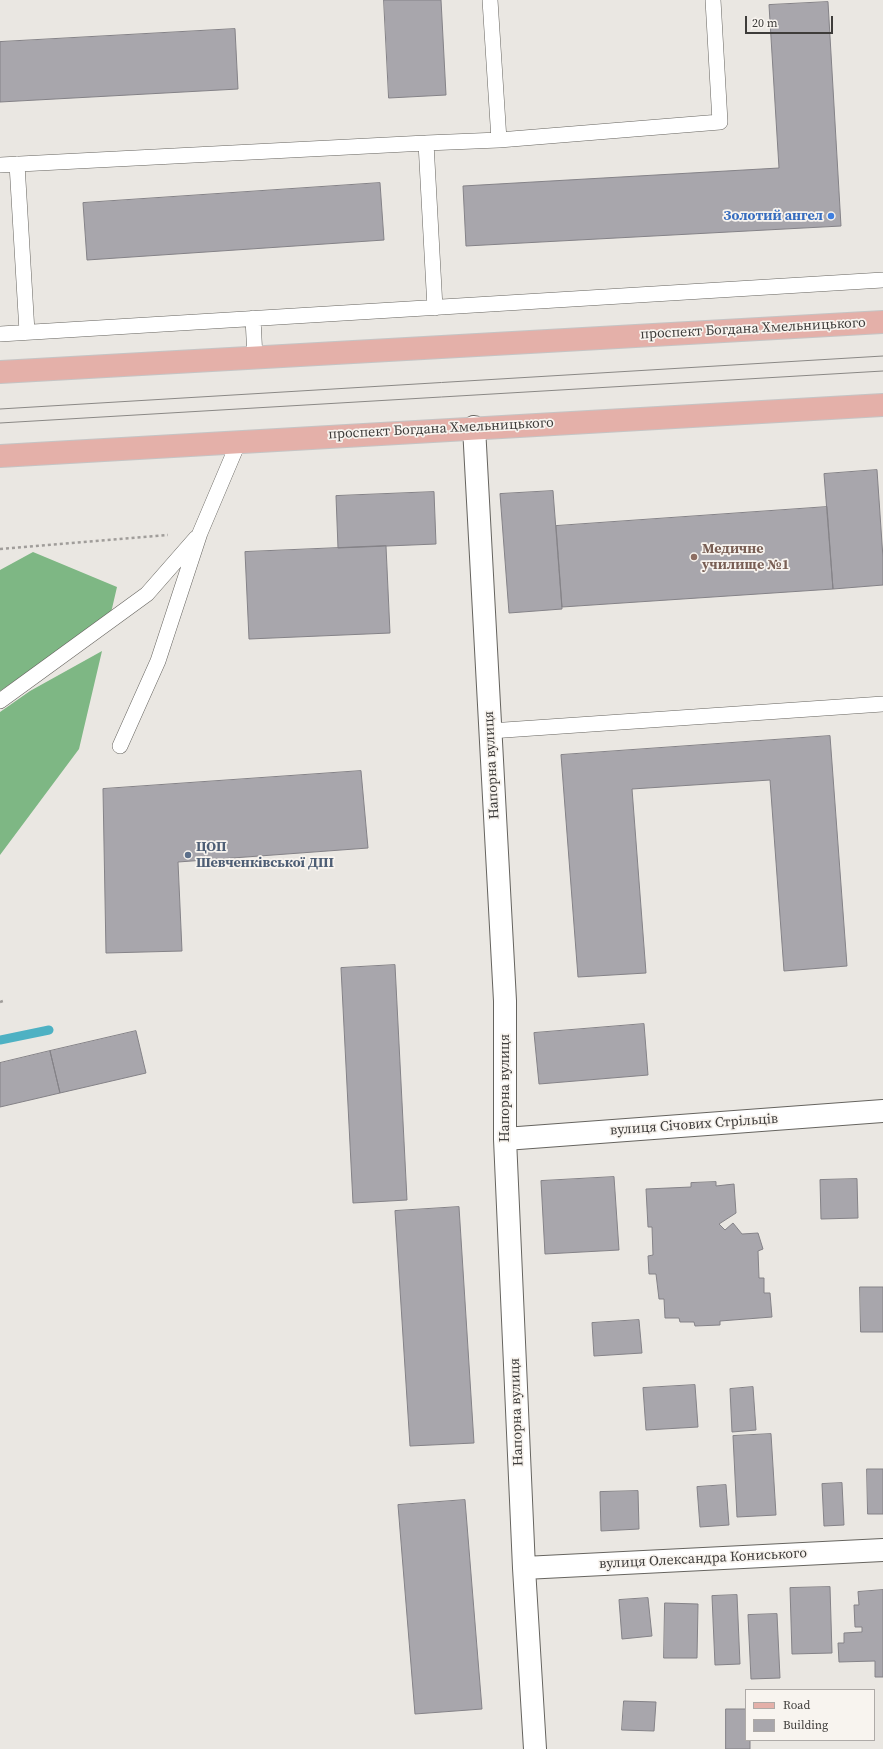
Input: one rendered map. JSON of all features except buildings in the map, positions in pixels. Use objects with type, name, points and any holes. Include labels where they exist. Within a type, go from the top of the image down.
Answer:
[{"type":"main road","name":"проспект Богдана Хмельницького","points":[[0,372],[883,322]]},
{"type":"main road","name":"проспект Богдана Хмельницького","points":[[0,456],[474,427],[883,405]]},
{"type":"street","name":"Напорна вулиця","points":[[474,427],[505,1001],[505,1139],[524,1568],[535,1749]]},
{"type":"street","name":"вулиця Січових Стрільців","points":[[505,1139],[883,1111]]},
{"type":"street","name":"вулиця Олександра Кониського","points":[[524,1568],[883,1550]]},
{"type":"lane","points":[[490,0],[499,140]]},
{"type":"lane","points":[[0,164],[499,140],[720,122],[713,0]]},
{"type":"lane","points":[[426,143],[435,308]]},
{"type":"lane","points":[[17,164],[26,332]]},
{"type":"lane","points":[[0,334],[883,280]]},
{"type":"lane","points":[[253,318],[255,358]]},
{"type":"lane","points":[[120,746],[158,661],[200,533],[239,441]]},
{"type":"lane","points":[[0,701],[147,594],[200,533]]},
{"type":"lane","points":[[490,731],[883,704]]},
{"type":"path","points":[[0,549],[200,533]]},
{"type":"path","points":[[0,552],[6,549]]},
{"type":"green space","points":[[33,552],[117,587],[107,630],[22,676],[0,691],[0,570]]},
{"type":"green space","points":[[102,651],[79,749],[0,855],[0,712],[30,691]]},
{"type":"waterway","points":[[0,1040],[49,1030]]},
{"type":"tram line","points":[[0,409],[883,356]]},
{"type":"tram line","points":[[0,423],[883,371]]},
{"type":"place","name":"Золотий ангел","points":[[831,216]]},
{"type":"place","name":"Медичне училище №1","points":[[694,557]]},
{"type":"place","name":"ЦОП Шевченківської ДПІ","points":[[188,855]]}]
